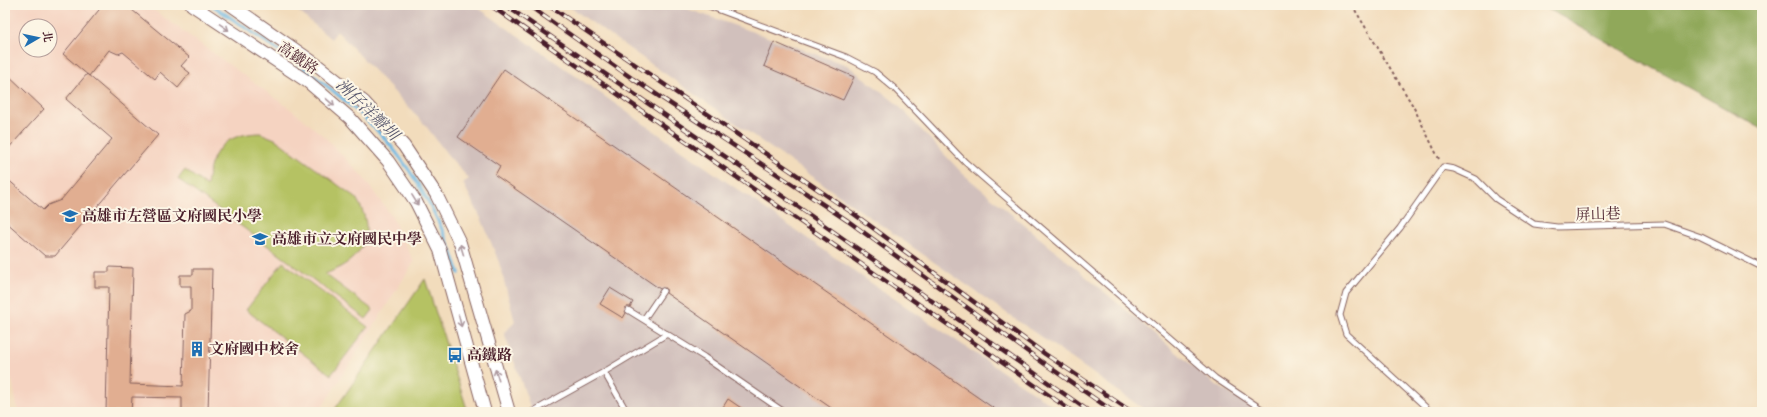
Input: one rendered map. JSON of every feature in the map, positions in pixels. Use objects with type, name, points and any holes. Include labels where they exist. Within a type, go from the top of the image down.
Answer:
[{"type":"street","name":"高鐵路","points":[[192,5],[308,82],[350,118],[388,161],[416,202],[440,250],[485,412]]},
{"type":"street","name":"高鐵路","points":[[231,5],[317,65],[364,102],[404,146],[436,194],[460,243],[509,412]]},
{"type":"lane","points":[[706,5],[846,57],[875,72],[895,89],[965,162],[1215,378],[1266,412]]},
{"type":"lane","points":[[1431,412],[1346,334],[1340,315],[1346,293],[1400,228],[1443,167]]},
{"type":"lane","name":"屏山巷","points":[[1443,167],[1454,169],[1476,178],[1496,199],[1534,224],[1557,227],[1664,224],[1701,237],[1762,267]]},
{"type":"lane","points":[[644,319],[663,291]]},
{"type":"lane","points":[[628,310],[704,357],[784,412]]},
{"type":"lane","points":[[532,412],[604,372],[667,334]]},
{"type":"lane","points":[[604,372],[627,412]]},
{"type":"path","points":[[1352,5],[1413,106],[1443,167]]},
{"type":"shaded area","name":"高雄市立文府國民中學","points":[[5,5],[147,5],[293,111],[326,138],[363,177],[392,217],[414,262],[319,412],[18,412],[13,384],[5,360]]},
{"type":"shaded area","points":[[291,5],[474,5],[874,285],[1062,412],[532,412],[504,333],[515,322],[499,262],[482,220],[463,183],[469,179],[447,154],[426,126],[337,31],[331,39]]},
{"type":"shaded area","points":[[567,5],[676,5],[847,65],[896,103],[962,173],[1212,382],[1258,412],[1148,412]]},
{"type":"green space","points":[[1541,5],[1762,5],[1762,129]]},
{"type":"green space","points":[[260,133],[275,139],[356,198],[363,211],[366,223],[366,234],[363,244],[349,261],[325,274],[373,310],[366,319],[178,179],[185,170],[207,186],[211,163],[221,147],[228,141],[237,137]]},
{"type":"green space","points":[[283,262],[368,327],[331,375],[246,310]]},
{"type":"green space","points":[[425,279],[468,412],[333,412]]},
{"type":"building","points":[[103,5],[126,5],[189,57],[181,66],[190,73],[178,88],[160,72],[155,79],[123,52],[118,54],[109,50],[89,76],[63,54]]},
{"type":"building","points":[[774,42],[854,77],[843,100],[764,66]]},
{"type":"building","points":[[504,69],[999,412],[837,412],[666,293],[666,288],[660,289],[495,175],[500,166],[458,137]]},
{"type":"building","points":[[5,72],[44,109],[5,152]]},
{"type":"building","points":[[87,74],[158,135],[55,256],[45,256],[5,221],[5,177],[43,210],[48,205],[61,200],[112,139],[66,99]]},
{"type":"building","name":"文府國中校舍","points":[[109,267],[133,268],[130,384],[183,386],[185,314],[191,311],[191,286],[180,286],[180,275],[193,275],[193,269],[212,269],[208,412],[182,412],[182,398],[132,397],[131,412],[106,412],[109,287],[95,287],[95,272],[109,272]]},
{"type":"building","points":[[610,288],[633,302],[630,307],[625,308],[626,313],[623,318],[600,304]]},
{"type":"building","points":[[728,399],[747,412],[720,412]]},
{"type":"waterway","name":"洲仔洋瓣圳","points":[[212,5],[286,56],[340,96],[390,145],[405,165],[431,206],[451,250],[459,273]]},
{"type":"railway","points":[[490,5],[1073,412]]},
{"type":"railway","points":[[505,5],[794,204],[1090,412]]},
{"type":"railway","points":[[528,5],[633,79],[848,221],[1042,362],[1114,412]]},
{"type":"railway","points":[[548,5],[854,214],[1045,354],[1132,412]]},
{"type":"place","name":"高雄市左營區文府國民小學","points":[[70,216]]},
{"type":"place","name":"高雄市立文府國民中學","points":[[260,239]]},
{"type":"place","name":"文府國中校舍","points":[[197,349]]},
{"type":"place","name":"高鐵路","points":[[455,355]]}]
